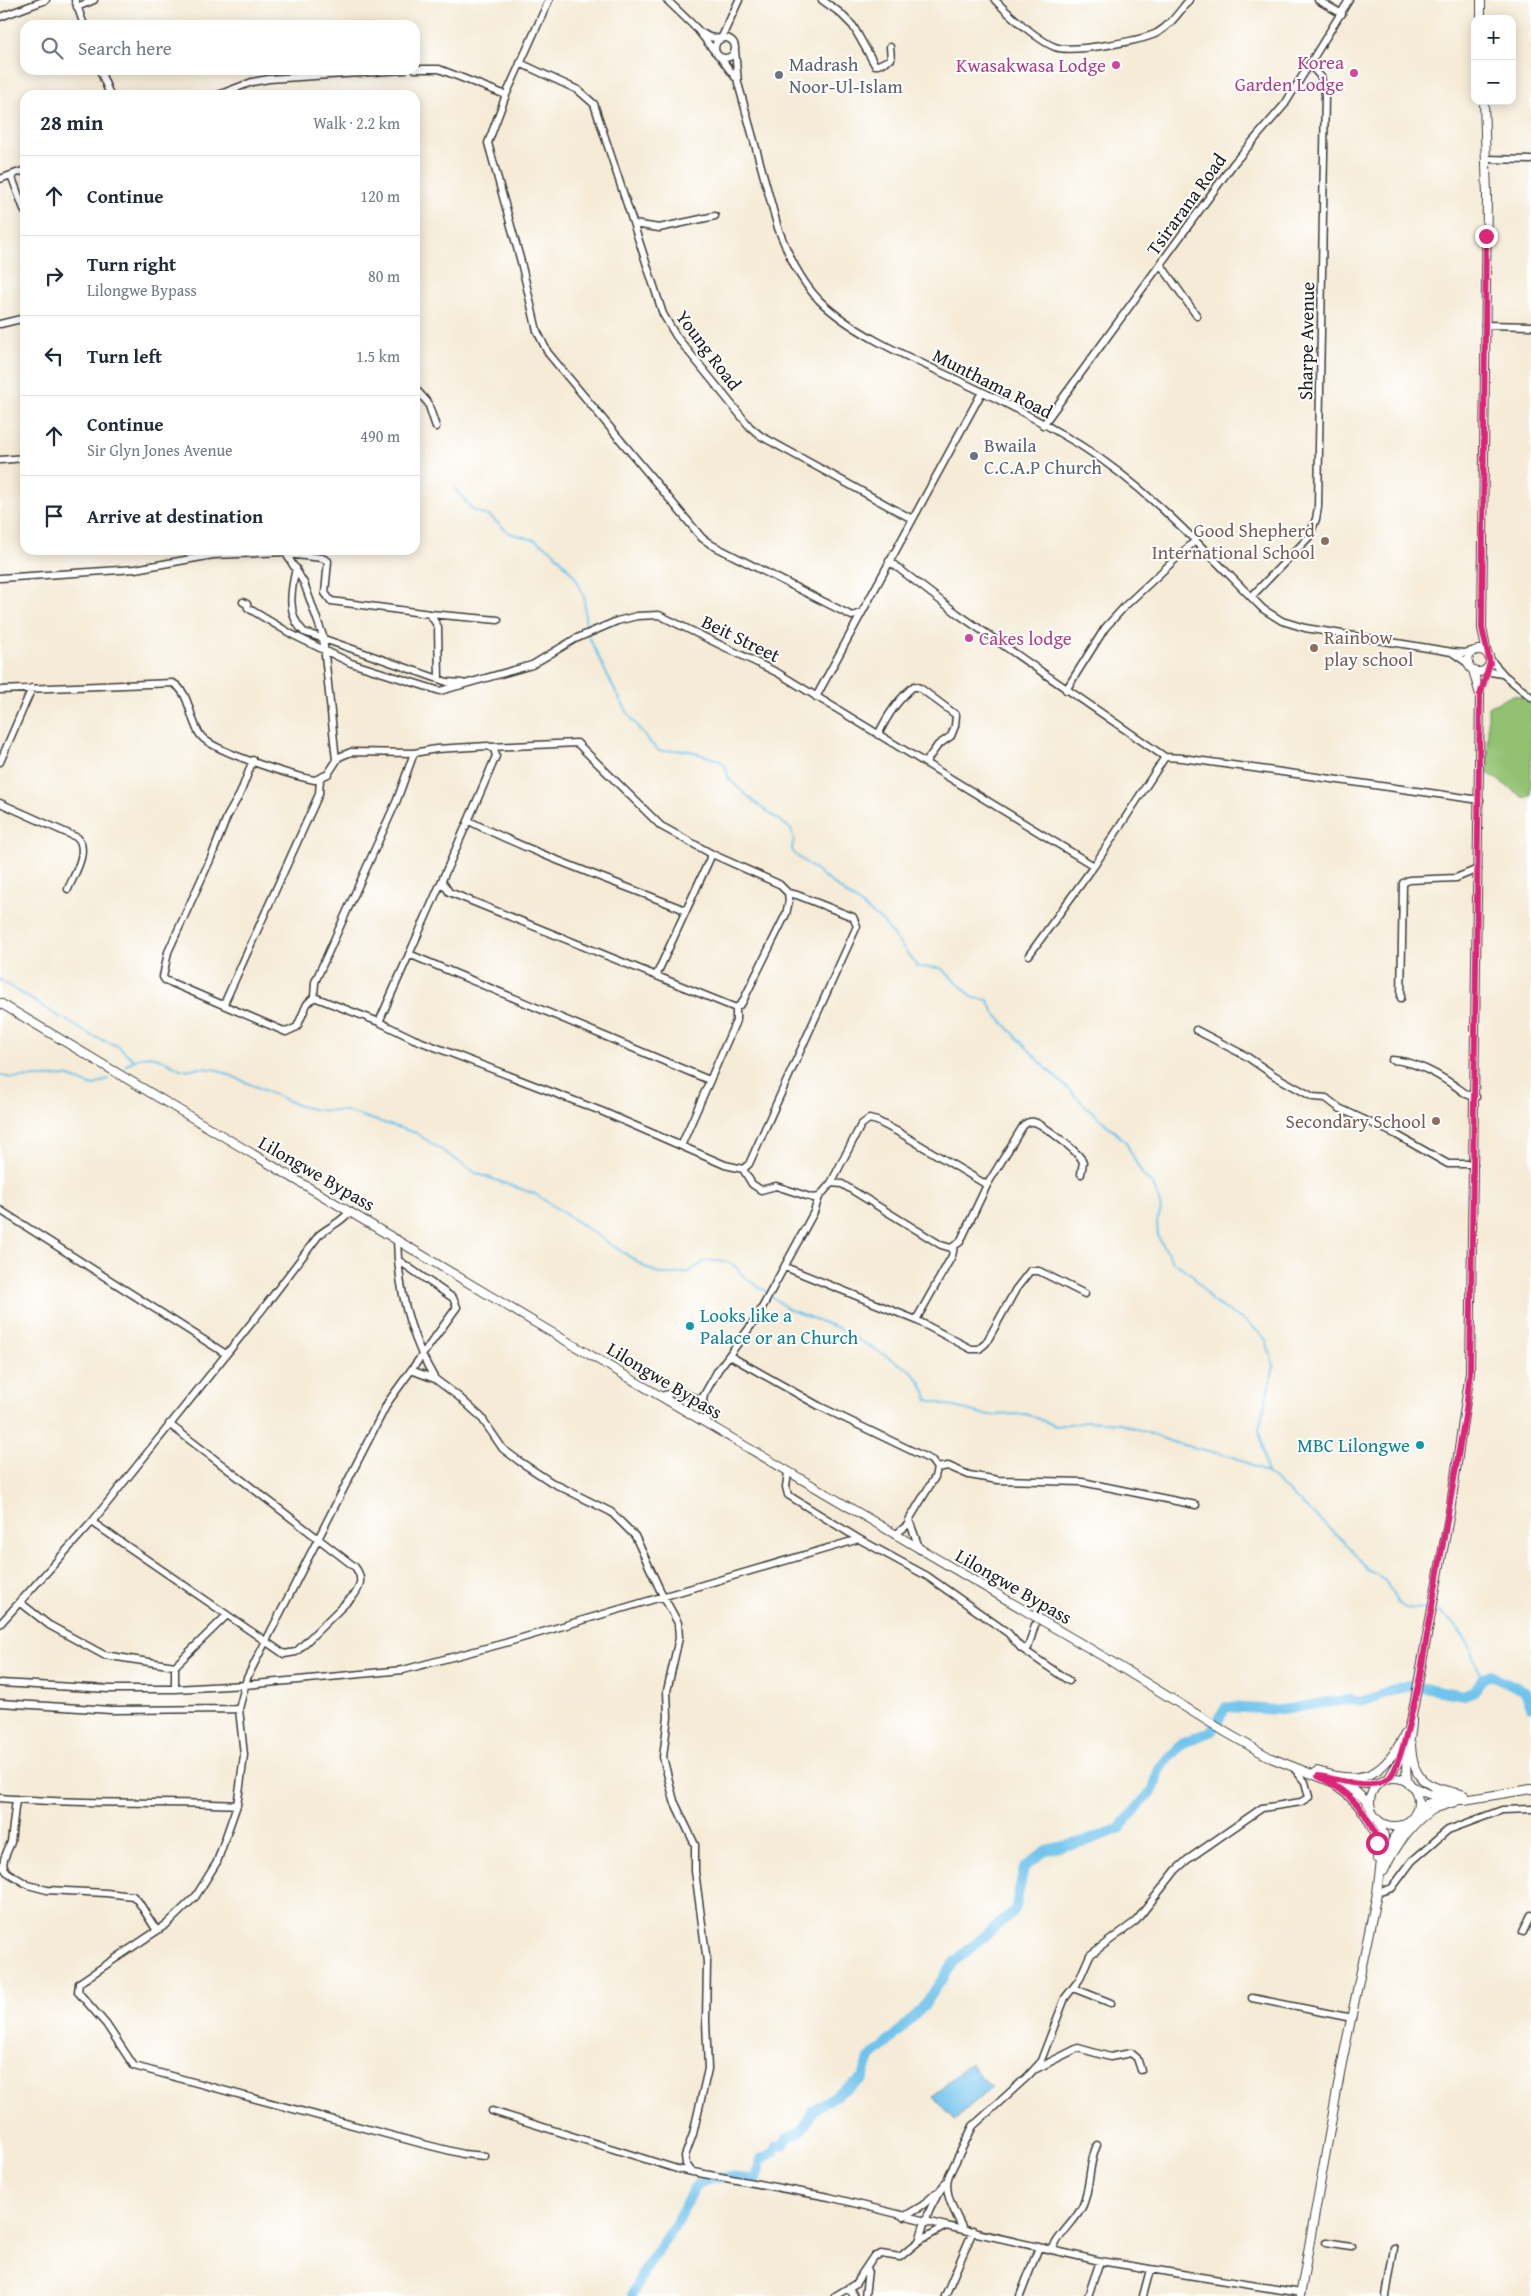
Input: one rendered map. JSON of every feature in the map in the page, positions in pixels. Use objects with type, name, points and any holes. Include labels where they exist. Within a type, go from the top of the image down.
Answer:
[{"type":"main road","points":[[1480,0],[1481,15]]},
{"type":"main road","points":[[1388,1779],[1399,1761],[1412,1716],[1450,1512],[1470,1372],[1476,1097],[1480,695],[1489,665],[1482,628],[1486,159],[1484,105]]},
{"type":"main road","points":[[1480,695],[1469,657],[1482,628]]},
{"type":"main road","points":[[1472,651],[1480,649],[1488,656]]},
{"type":"main road","points":[[1471,667],[1481,673],[1486,671]]},
{"type":"main road","name":"Lilongwe Bypass","points":[[0,1003],[788,1472],[1104,1657],[1226,1733],[1293,1768],[1355,1791],[1371,1808]]},
{"type":"main road","points":[[1293,1768],[1300,1767],[1343,1777],[1369,1775],[1388,1762],[1408,1734]]},
{"type":"main road","points":[[1408,1734],[1405,1772],[1418,1800],[1414,1815]]},
{"type":"main road","points":[[1408,1734],[1417,1775],[1434,1786],[1464,1797]]},
{"type":"main road","points":[[1321,1778],[1354,1799],[1370,1822],[1377,1843],[1377,1891]]},
{"type":"main road","name":"Lilongwe Bypass","points":[[1321,1778],[1357,1784],[1380,1782]]},
{"type":"main road","points":[[1300,2295],[1377,1891],[1384,1836],[1371,1808],[1372,1794],[1380,1782],[1388,1779],[1401,1779],[1428,1794],[1464,1797]]},
{"type":"main road","points":[[1377,1891],[1391,1843],[1405,1823],[1432,1802],[1531,1789]]},
{"type":"main road","points":[[1384,1871],[1403,1838],[1427,1814],[1436,1808],[1464,1797]]},
{"type":"main road","points":[[1378,1820],[1391,1826],[1405,1823]]},
{"type":"street","points":[[0,16],[46,0]]},
{"type":"street","points":[[82,20],[76,3],[94,0]]},
{"type":"street","points":[[549,0],[506,95],[488,143],[521,262],[537,331],[548,353],[702,538],[852,616],[861,613]]},
{"type":"street","points":[[667,0],[697,29],[738,83]]},
{"type":"street","points":[[718,55],[716,43],[721,39],[739,0]]},
{"type":"street","points":[[822,0],[839,12],[853,26],[875,65],[878,66],[891,59],[890,47]]},
{"type":"street","points":[[994,0],[1011,16],[1048,43],[1070,50],[1138,39],[1156,33],[1171,22],[1189,0]]},
{"type":"street","points":[[1318,0],[1342,14]]},
{"type":"street","name":"Tsirarana Road","points":[[1043,425],[1240,154],[1285,104],[1350,0]]},
{"type":"street","points":[[734,14],[732,29],[738,83]]},
{"type":"street","points":[[697,29],[709,37],[728,38],[734,46]]},
{"type":"street","points":[[718,55],[728,58],[734,46]]},
{"type":"street","name":"Young Road","points":[[520,63],[578,90],[594,104],[663,314],[670,328],[750,427],[773,444],[912,519]]},
{"type":"street","name":"Sharpe Avenue","points":[[1251,597],[1309,537],[1315,524],[1318,507],[1324,94],[1321,77],[1310,65]]},
{"type":"street","points":[[420,69],[439,69],[506,95]]},
{"type":"street","points":[[102,75],[108,90]]},
{"type":"street","points":[[231,90],[270,78],[320,75]]},
{"type":"street","name":"Munthama Road","points":[[738,83],[778,228],[793,263],[811,290],[830,309],[851,325],[982,392],[1080,446],[1145,493],[1196,540],[1272,616],[1296,626],[1452,652],[1472,651]]},
{"type":"street","points":[[1486,159],[1531,160]]},
{"type":"street","points":[[0,179],[20,172]]},
{"type":"street","points":[[11,175],[20,199]]},
{"type":"street","points":[[634,224],[659,228],[714,216]]},
{"type":"street","points":[[1161,265],[1197,316]]},
{"type":"street","points":[[0,324],[20,319]]},
{"type":"street","points":[[1485,325],[1531,326]]},
{"type":"street","points":[[816,697],[982,392]]},
{"type":"street","points":[[420,394],[428,403],[436,427]]},
{"type":"street","points":[[0,460],[20,458]]},
{"type":"street","points":[[1066,690],[1105,628],[1126,605],[1196,540]]},
{"type":"street","points":[[0,578],[126,570],[213,555]]},
{"type":"street","points":[[288,555],[296,568],[310,599],[324,641],[336,760]]},
{"type":"street","points":[[296,555],[322,558],[328,561],[325,593],[332,601],[430,614],[498,620]]},
{"type":"street","points":[[889,561],[922,588],[1066,690],[1165,757],[1480,800]]},
{"type":"street","points":[[296,568],[291,594],[295,621],[304,632],[324,641],[439,679],[455,683],[473,682]]},
{"type":"street","name":"Beit Street","points":[[243,602],[247,604],[248,608],[325,652],[371,671],[406,679],[440,691],[532,665],[591,631],[617,621],[649,614],[659,615],[778,673],[1094,866]]},
{"type":"street","points":[[430,614],[438,627],[439,679]]},
{"type":"street","name":"Munthama Road","points":[[1452,652],[1471,667]]},
{"type":"street","points":[[1488,656],[1504,675],[1531,697]]},
{"type":"street","points":[[1486,671],[1504,675]]},
{"type":"street","points":[[0,690],[173,683],[183,692],[200,735],[206,741],[225,751],[305,778],[320,779],[331,770],[336,760],[343,754],[351,752],[414,753],[436,749],[577,743],[655,821],[712,854],[779,884],[788,894],[789,901],[786,914],[742,1003],[736,1008]]},
{"type":"street","points":[[878,735],[889,714],[905,693],[914,686],[920,688],[956,715],[955,726],[951,736],[938,745],[925,763]]},
{"type":"street","points":[[0,762],[32,688]]},
{"type":"street","points":[[379,1022],[496,756],[491,746]]},
{"type":"street","points":[[253,760],[240,794],[227,817],[211,858],[168,952],[163,972],[165,980],[286,1032],[297,1027],[307,1004],[314,997],[315,982],[397,800],[414,753]]},
{"type":"street","points":[[1029,955],[1094,866],[1165,757]]},
{"type":"street","points":[[224,1004],[319,794],[320,779]]},
{"type":"street","points":[[0,804],[78,838],[83,848],[82,854],[68,889]]},
{"type":"street","points":[[469,821],[543,856],[576,866],[685,910]]},
{"type":"street","points":[[656,976],[712,854]]},
{"type":"street","points":[[1400,998],[1403,883],[1409,880],[1456,878],[1478,870]]},
{"type":"street","points":[[442,881],[450,892],[736,1008]]},
{"type":"street","points":[[743,1169],[747,1167],[753,1155],[857,926],[853,917],[798,895],[788,894]]},
{"type":"street","points":[[409,954],[709,1080]]},
{"type":"street","points":[[314,997],[379,1022],[414,1039],[601,1111],[725,1164],[743,1169],[752,1184],[757,1188],[776,1186],[813,1198],[819,1197]]},
{"type":"street","points":[[682,1146],[736,1021],[736,1008]]},
{"type":"street","points":[[1196,1030],[1246,1056],[1275,1076],[1313,1097],[1326,1098],[1339,1108],[1395,1134],[1448,1164],[1474,1164]]},
{"type":"street","points":[[1392,1060],[1415,1063],[1451,1083],[1468,1096],[1476,1097]]},
{"type":"street","points":[[708,1424],[703,1398],[718,1370],[752,1326],[814,1212],[819,1197],[831,1183],[861,1125],[865,1121],[873,1119],[987,1185]]},
{"type":"street","points":[[916,1320],[952,1256],[954,1247],[960,1242],[987,1185],[1023,1126],[1031,1122],[1035,1123],[1081,1157],[1083,1168],[1081,1174]]},
{"type":"street","points":[[831,1183],[842,1184],[941,1245],[954,1247]]},
{"type":"street","points":[[0,1210],[226,1354]]},
{"type":"street","points":[[0,1624],[21,1603],[92,1522],[266,1306],[319,1235],[327,1228],[344,1220],[350,1211]]},
{"type":"street","points":[[397,1239],[398,1260],[409,1319],[422,1355],[435,1379]]},
{"type":"street","points":[[398,1260],[453,1298],[457,1307],[388,1402],[245,1685],[239,1709],[244,1755],[237,1805],[217,1862],[196,1896],[167,1924],[79,1983],[77,1987],[78,1992],[118,2040],[127,2058],[134,2066],[423,2144],[463,2154],[485,2156]]},
{"type":"street","points":[[785,1267],[916,1320],[971,1349],[986,1344],[1016,1289],[1030,1271],[1040,1271],[1085,1294]]},
{"type":"street","points":[[730,1356],[819,1406],[927,1458],[937,1468]]},
{"type":"street","points":[[411,1370],[435,1379],[481,1417],[503,1448],[519,1461],[551,1482],[612,1512],[635,1536],[678,1623],[679,1638],[667,1691],[668,1717],[663,1757],[678,1813],[691,1834],[695,1845],[696,1871],[707,1962],[708,2069],[693,2134],[684,2156],[686,2164],[692,2172]]},
{"type":"street","points":[[661,1396],[680,1391],[695,1398],[703,1398]]},
{"type":"street","points":[[92,1522],[284,1654],[296,1652],[360,1587],[361,1579],[354,1566],[170,1424]]},
{"type":"street","points":[[937,1468],[948,1466],[969,1474],[998,1480],[1082,1482],[1196,1505]]},
{"type":"street","points":[[920,1550],[910,1523],[910,1516],[935,1477],[937,1468]]},
{"type":"street","points":[[788,1472],[786,1487],[788,1495],[859,1539],[926,1576],[1008,1634],[1021,1648],[1069,1682]]},
{"type":"street","points":[[895,1535],[910,1523]]},
{"type":"street","points":[[0,1683],[108,1689],[175,1689],[245,1685],[403,1670],[505,1643],[859,1539]]},
{"type":"street","points":[[21,1603],[49,1625],[104,1655],[175,1666]]},
{"type":"street","points":[[175,1689],[175,1666],[227,1615]]},
{"type":"street","points":[[1021,1648],[1028,1648],[1035,1625]]},
{"type":"street","points":[[0,1703],[111,1710],[239,1709]]},
{"type":"street","points":[[1035,2070],[1044,2054],[1065,1998],[1082,1975],[1090,1956],[1136,1921],[1182,1864],[1262,1808],[1301,1802],[1309,1797],[1305,1782],[1293,1768]]},
{"type":"street","points":[[0,1798],[108,1804],[195,1803],[237,1805]]},
{"type":"street","points":[[16,1799],[11,1842],[3,1866],[7,1872],[28,1885],[47,1890],[106,1892],[133,1896],[157,1931]]},
{"type":"street","points":[[1377,1891],[1392,1888],[1412,1861],[1427,1846],[1448,1830],[1502,1810],[1531,1809]]},
{"type":"street","points":[[1523,1932],[1531,1915]]},
{"type":"street","points":[[1073,1988],[1112,2003]]},
{"type":"street","points":[[1252,1998],[1352,2018]]},
{"type":"street","points":[[904,2217],[923,2205],[946,2182],[973,2126],[1035,2070],[1078,2048],[1110,2056],[1131,2053],[1137,2058],[1141,2070]]},
{"type":"street","points":[[492,2111],[692,2172],[829,2197],[925,2222],[973,2231],[1100,2261],[1300,2295]]},
{"type":"street","points":[[1052,2250],[1063,2230],[1083,2205],[1093,2155],[1097,2145]]},
{"type":"street","points":[[946,2182],[951,2203],[963,2229]]},
{"type":"street","points":[[919,2241],[939,2191]]},
{"type":"street","points":[[835,2296],[849,2288],[860,2278],[873,2257],[877,2255],[900,2257],[919,2241],[946,2226]]},
{"type":"street","points":[[945,2296],[973,2231]]},
{"type":"street","points":[[1326,2242],[1351,2246]]},
{"type":"street","points":[[1020,2296],[1039,2247]]},
{"type":"street","points":[[1386,2296],[1394,2248]]},
{"type":"street","points":[[1088,2296],[1100,2261]]},
{"type":"street","points":[[865,2296],[868,2266]]},
{"type":"street","points":[[1144,2296],[1150,2270]]},
{"type":"street","points":[[849,2288],[854,2296]]},
{"type":"green space","points":[[1513,695],[1523,697],[1531,703],[1531,795],[1524,798],[1488,773],[1488,707]]},
{"type":"water","points":[[970,2063],[991,2088],[954,2120],[933,2096]]},
{"type":"waterway","points":[[454,487],[473,510],[491,517],[509,533],[535,540],[553,551],[576,578],[584,597],[586,632]]},
{"type":"waterway","points":[[588,635],[627,712],[637,727],[659,751],[686,750],[719,760],[725,766],[729,779],[753,801],[791,829],[794,840],[793,853],[882,921],[918,967],[941,968],[974,998],[988,1000],[995,1014],[1045,1067],[1125,1141],[1142,1174],[1153,1185],[1158,1196],[1161,1210],[1157,1222],[1158,1237],[1173,1262],[1192,1274],[1212,1301],[1251,1325],[1266,1340],[1274,1366],[1259,1429],[1267,1473]]},
{"type":"waterway","points":[[0,980],[61,1018]]},
{"type":"waterway","points":[[66,1020],[92,1036],[118,1046],[134,1060]]},
{"type":"waterway","points":[[125,1066],[148,1056],[160,1059],[182,1070],[203,1068],[218,1070],[300,1106],[317,1110],[345,1111],[416,1133],[476,1173],[535,1194],[645,1267],[660,1274],[689,1272],[705,1261],[726,1261],[736,1267],[743,1276],[767,1292]]},
{"type":"waterway","points":[[0,1075],[11,1078],[67,1076],[93,1086],[108,1079]]},
{"type":"waterway","points":[[770,1295],[788,1309],[838,1328],[910,1370],[920,1381],[928,1400],[986,1415],[1026,1414],[1056,1426],[1086,1421],[1120,1423],[1175,1443],[1234,1457],[1267,1473],[1292,1495],[1349,1546],[1367,1570],[1377,1574],[1386,1582],[1397,1602],[1405,1608],[1425,1609]]},
{"type":"waterway","points":[[1437,1611],[1448,1619],[1464,1637],[1472,1650],[1478,1670],[1483,1678]]},
{"type":"waterway","points":[[632,2296],[649,2263],[671,2232],[696,2186],[702,2182],[717,2178],[733,2177],[756,2180],[761,2159],[774,2152],[776,2146],[784,2144],[786,2139],[802,2131],[813,2110],[863,2078],[869,2059],[923,2007],[954,1962],[1015,1910],[1024,1868],[1046,1850],[1086,1841],[1119,1829],[1154,1788],[1159,1768],[1184,1742],[1212,1731],[1226,1707],[1281,1710],[1350,1700],[1362,1702],[1407,1685],[1464,1695],[1474,1691],[1483,1678],[1491,1675],[1525,1691],[1531,1707]]},
{"type":"place","name":"Kwasakwasa Lodge","points":[[1116,65]]},
{"type":"place","name":"Korea Garden Lodge","points":[[1354,73]]},
{"type":"place","name":"Madrash Noor-Ul-Islam","points":[[779,75]]},
{"type":"place","name":"Bwaila C.C.A.P Church","points":[[974,456]]},
{"type":"place","name":"Good Shepherd International School","points":[[1325,541]]},
{"type":"place","name":"Cakes lodge","points":[[969,638]]},
{"type":"place","name":"Rainbow play school","points":[[1314,648]]},
{"type":"place","name":"Secondary School","points":[[1436,1121]]},
{"type":"place","name":"Looks like a Palace or an Church","points":[[690,1326]]},
{"type":"place","name":"MBC Lilongwe","points":[[1420,1445]]},
{"type":"route","points":[[1377,1843],[1370,1822],[1354,1799],[1318,1776],[1357,1784],[1370,1784],[1388,1779],[1399,1761],[1407,1726],[1412,1716],[1420,1676],[1448,1525],[1466,1410],[1470,1372],[1476,1097],[1480,695],[1490,663],[1484,645],[1482,628],[1486,236]]}]
